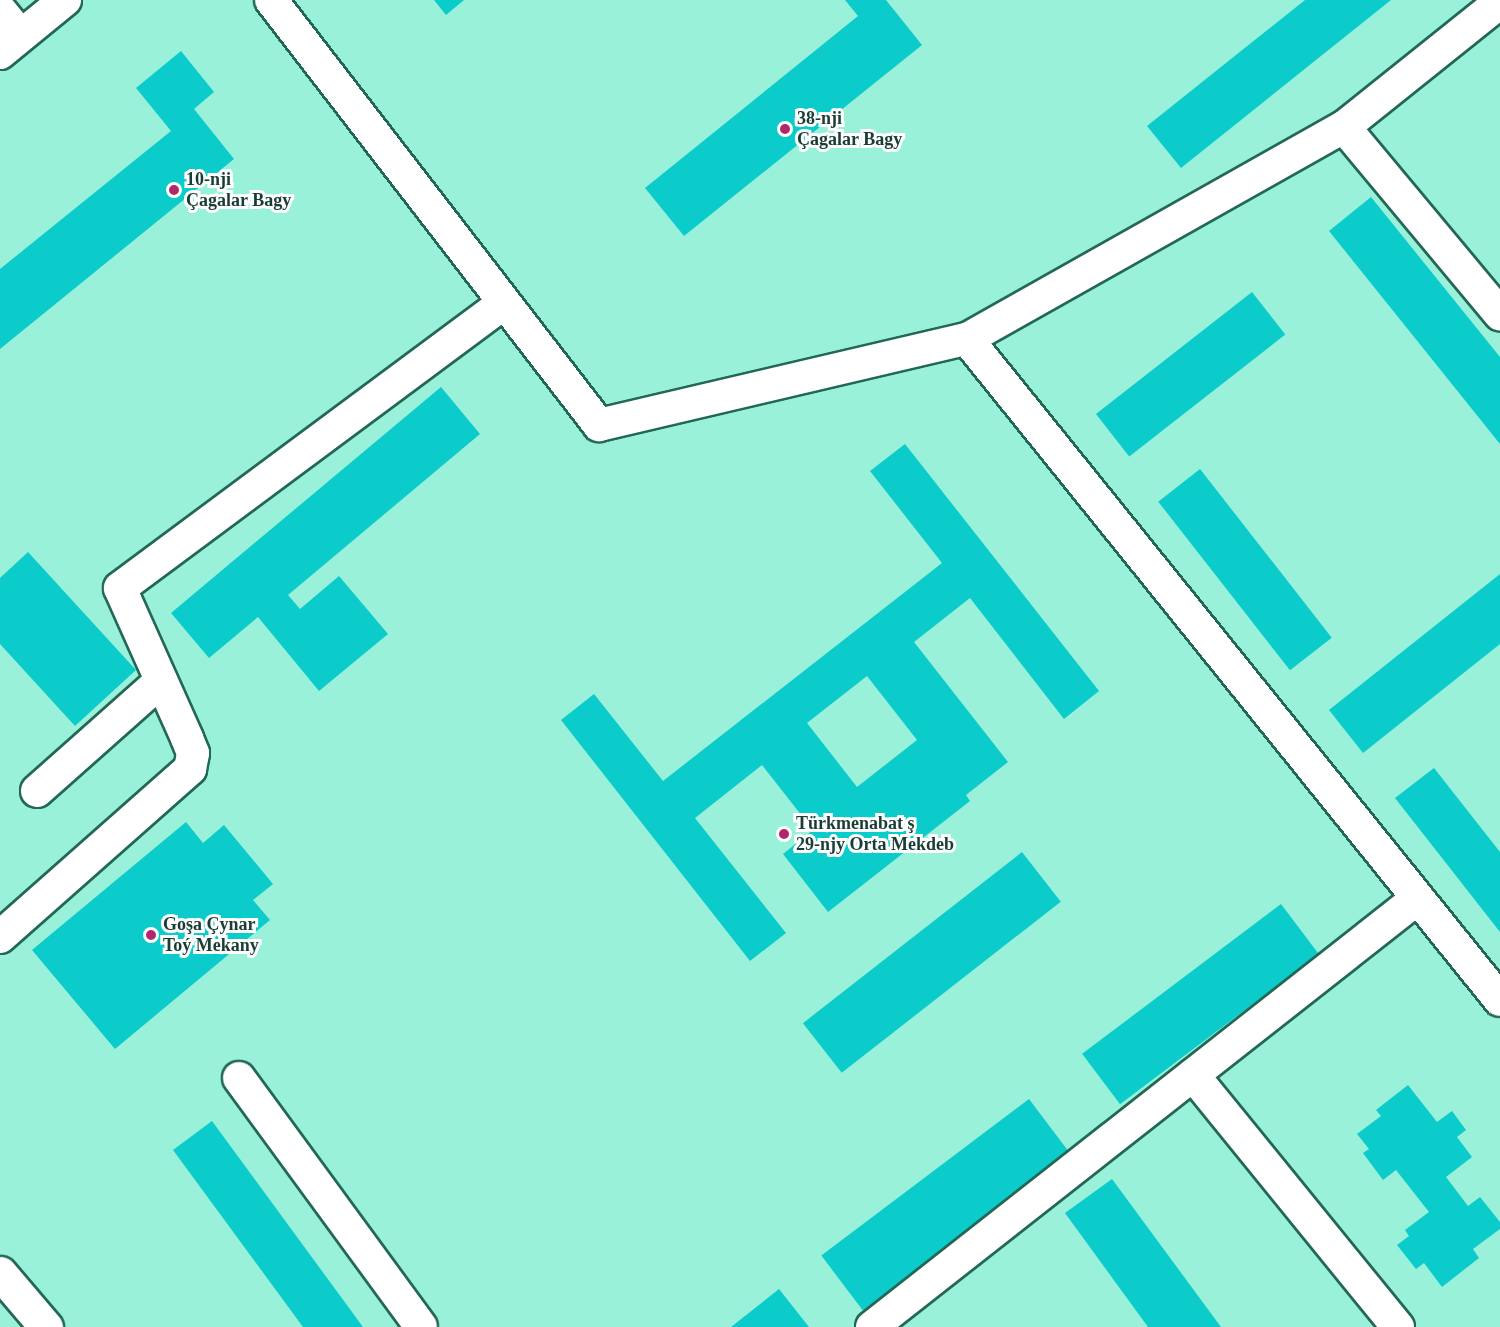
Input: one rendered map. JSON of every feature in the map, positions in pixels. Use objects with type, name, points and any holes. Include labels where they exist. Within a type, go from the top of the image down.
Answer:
[{"type":"main road","points":[[0,1273],[46,1327]]},
{"type":"lane","points":[[0,10],[11,44],[65,0]]},
{"type":"lane","points":[[272,0],[503,304],[599,425],[967,339],[1344,127],[1500,2]]},
{"type":"lane","points":[[1344,127],[1500,314]]},
{"type":"lane","points":[[0,937],[189,769],[193,753],[120,588],[503,304]]},
{"type":"lane","points":[[967,339],[1500,1000]]},
{"type":"lane","points":[[37,791],[161,681]]},
{"type":"lane","points":[[872,1327],[1418,898]]},
{"type":"lane","points":[[1193,1075],[1398,1327]]},
{"type":"lane","points":[[239,1078],[420,1327]]},
{"type":"building","points":[[434,0],[464,0],[446,15]]},
{"type":"building","points":[[845,0],[886,0],[922,45],[684,236],[645,188],[858,16]]},
{"type":"building","points":[[1305,0],[1391,0],[1181,168],[1147,126]]},
{"type":"building","points":[[181,51],[214,92],[194,109],[234,159],[0,349],[0,269],[171,131],[136,88]]},
{"type":"building","points":[[1371,197],[1500,357],[1500,444],[1329,231]]},
{"type":"building","points":[[1252,292],[1285,335],[1129,456],[1096,414]]},
{"type":"building","points":[[441,387],[480,434],[288,595],[300,609],[339,576],[388,634],[319,691],[258,617],[209,658],[171,613]]},
{"type":"building","points":[[905,444],[1099,691],[1064,719],[970,598],[914,642],[1008,762],[966,795],[970,801],[828,912],[783,854],[813,830],[762,765],[695,818],[786,933],[750,961],[561,720],[594,694],[663,781],[942,563],[870,471]],"holes":[[[867,676],[917,740],[857,787],[807,723]]]},
{"type":"building","points":[[1200,469],[1332,638],[1290,670],[1158,502]]},
{"type":"building","points":[[28,552],[136,670],[75,726],[0,644],[0,578]]},
{"type":"building","points":[[1500,574],[1500,644],[1363,753],[1329,710]]},
{"type":"building","points":[[1434,768],[1500,852],[1500,932],[1395,798]]},
{"type":"building","name":"Goşa Çynar Toý Mekany","points":[[186,822],[203,843],[224,825],[273,884],[253,900],[270,920],[115,1049],[32,950]]},
{"type":"building","points":[[1022,852],[1061,902],[842,1073],[803,1023]]},
{"type":"building","points":[[1281,904],[1319,954],[1120,1104],[1082,1054]]},
{"type":"building","points":[[1408,1085],[1437,1122],[1452,1111],[1466,1130],[1457,1137],[1472,1157],[1446,1177],[1468,1206],[1480,1197],[1500,1222],[1500,1229],[1473,1249],[1479,1258],[1442,1287],[1424,1263],[1416,1269],[1397,1245],[1409,1236],[1405,1230],[1429,1212],[1396,1170],[1383,1180],[1363,1153],[1369,1149],[1357,1134],[1381,1116],[1376,1110]]},
{"type":"building","points":[[1029,1099],[1071,1154],[863,1311],[821,1255]]},
{"type":"building","points":[[212,1121],[363,1327],[303,1327],[173,1150]]},
{"type":"building","points":[[1112,1179],[1221,1327],[1148,1327],[1065,1213]]},
{"type":"building","points":[[779,1289],[809,1327],[731,1327]]},
{"type":"place","name":"38-nji Çagalar Bagy","points":[[785,129]]},
{"type":"place","name":"10-nji Çagalar Bagy","points":[[174,190]]},
{"type":"place","name":"Türkmenabat ş 29-njy Orta Mekdeb","points":[[784,834]]},
{"type":"place","name":"Goşa Çynar Toý Mekany","points":[[151,935]]}]
